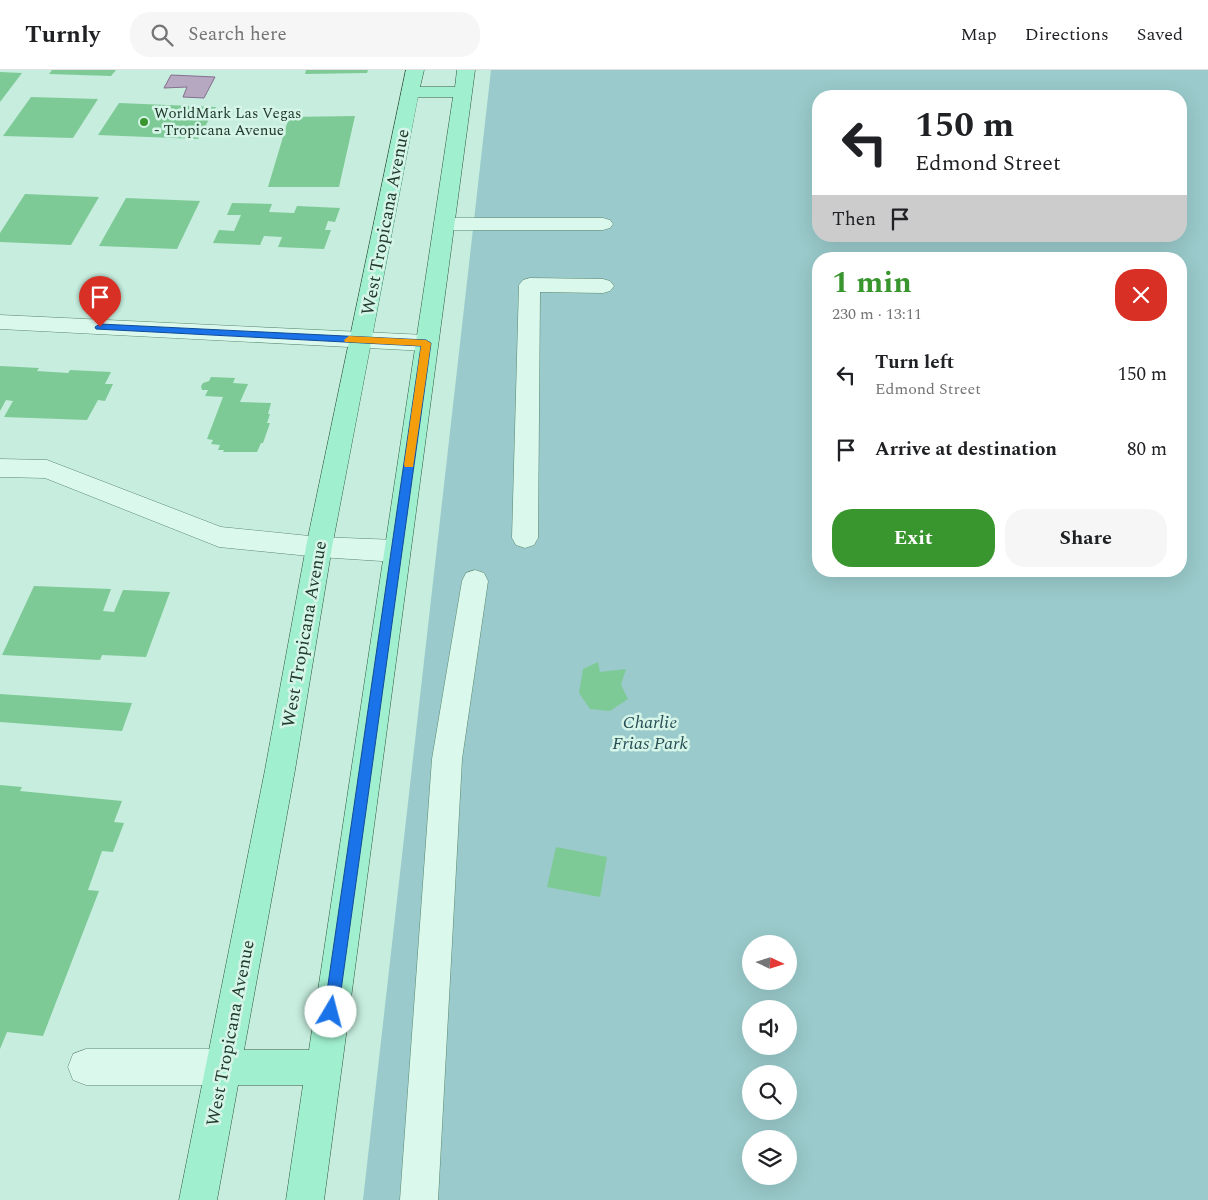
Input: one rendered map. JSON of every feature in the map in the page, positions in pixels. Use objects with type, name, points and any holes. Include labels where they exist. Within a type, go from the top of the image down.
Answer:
[{"type":"main road","name":"West Tropicana Avenue","points":[[198,1200],[280,770],[319,547],[415,70]]},
{"type":"main road","points":[[305,1200],[466,70]]},
{"type":"main road","points":[[411,92],[463,92]]},
{"type":"main road","points":[[223,1067],[323,1068]]},
{"type":"street","points":[[444,224],[603,224]]},
{"type":"street","points":[[525,538],[530,285],[603,286]]},
{"type":"street","points":[[0,322],[426,343]]},
{"type":"street","points":[[0,468],[47,469],[219,537],[319,547],[397,551]]},
{"type":"street","points":[[419,1200],[448,759],[475,581]]},
{"type":"street","points":[[86,1066],[223,1067]]},
{"type":"green space","name":"Charlie Frias Park","points":[[491,70],[1208,70],[1208,1200],[363,1200]]},
{"type":"shaded area","points":[[171,75],[215,77],[204,98],[183,97],[187,87],[164,88]]},
{"type":"building","points":[[52,70],[116,70],[111,76],[49,74]]},
{"type":"building","points":[[306,70],[368,70],[367,73],[305,74]]},
{"type":"building","points":[[0,72],[22,73],[0,102]]},
{"type":"building","points":[[31,97],[98,99],[73,138],[3,136]]},
{"type":"building","points":[[119,103],[216,107],[198,139],[98,135]]},
{"type":"building","points":[[355,116],[339,187],[268,187],[289,117]]},
{"type":"building","points":[[25,194],[99,197],[71,245],[0,242],[0,233]]},
{"type":"building","points":[[126,198],[200,201],[177,249],[99,246]]},
{"type":"building","points":[[232,203],[272,204],[269,212],[294,213],[297,206],[340,208],[335,222],[328,221],[325,230],[331,230],[324,249],[278,247],[282,237],[264,236],[260,245],[213,243],[219,230],[234,231],[241,215],[227,215]]},
{"type":"building","points":[[0,366],[39,368],[37,371],[68,373],[70,370],[111,372],[105,384],[113,384],[105,401],[98,400],[87,420],[4,417],[13,401],[6,400],[0,411]]},
{"type":"building","points":[[211,377],[235,378],[233,383],[248,384],[240,402],[271,403],[267,423],[270,423],[263,443],[261,443],[257,452],[223,452],[224,450],[218,450],[220,445],[211,444],[213,440],[207,439],[223,397],[205,396],[208,390],[202,390],[201,386],[209,381]]},
{"type":"building","points":[[34,586],[111,589],[103,611],[114,612],[123,590],[170,592],[146,657],[102,655],[100,660],[2,655]]},
{"type":"building","points":[[598,662],[600,672],[626,669],[621,685],[628,699],[610,711],[590,709],[579,693],[583,669]]},
{"type":"building","points":[[0,694],[132,703],[122,731],[0,722]]},
{"type":"building","points":[[0,785],[22,787],[20,791],[122,801],[114,822],[124,823],[113,852],[102,851],[88,890],[99,891],[43,1036],[7,1032],[0,1049]]},
{"type":"building","points":[[556,847],[607,857],[600,897],[547,887]]},
{"type":"slow traffic","points":[[349,340],[426,343],[409,465]]},
{"type":"place","name":"WorldMark Las Vegas - Tropicana Avenue","points":[[144,122]]},
{"type":"route","points":[[100,327],[426,343],[331,1012]]}]
